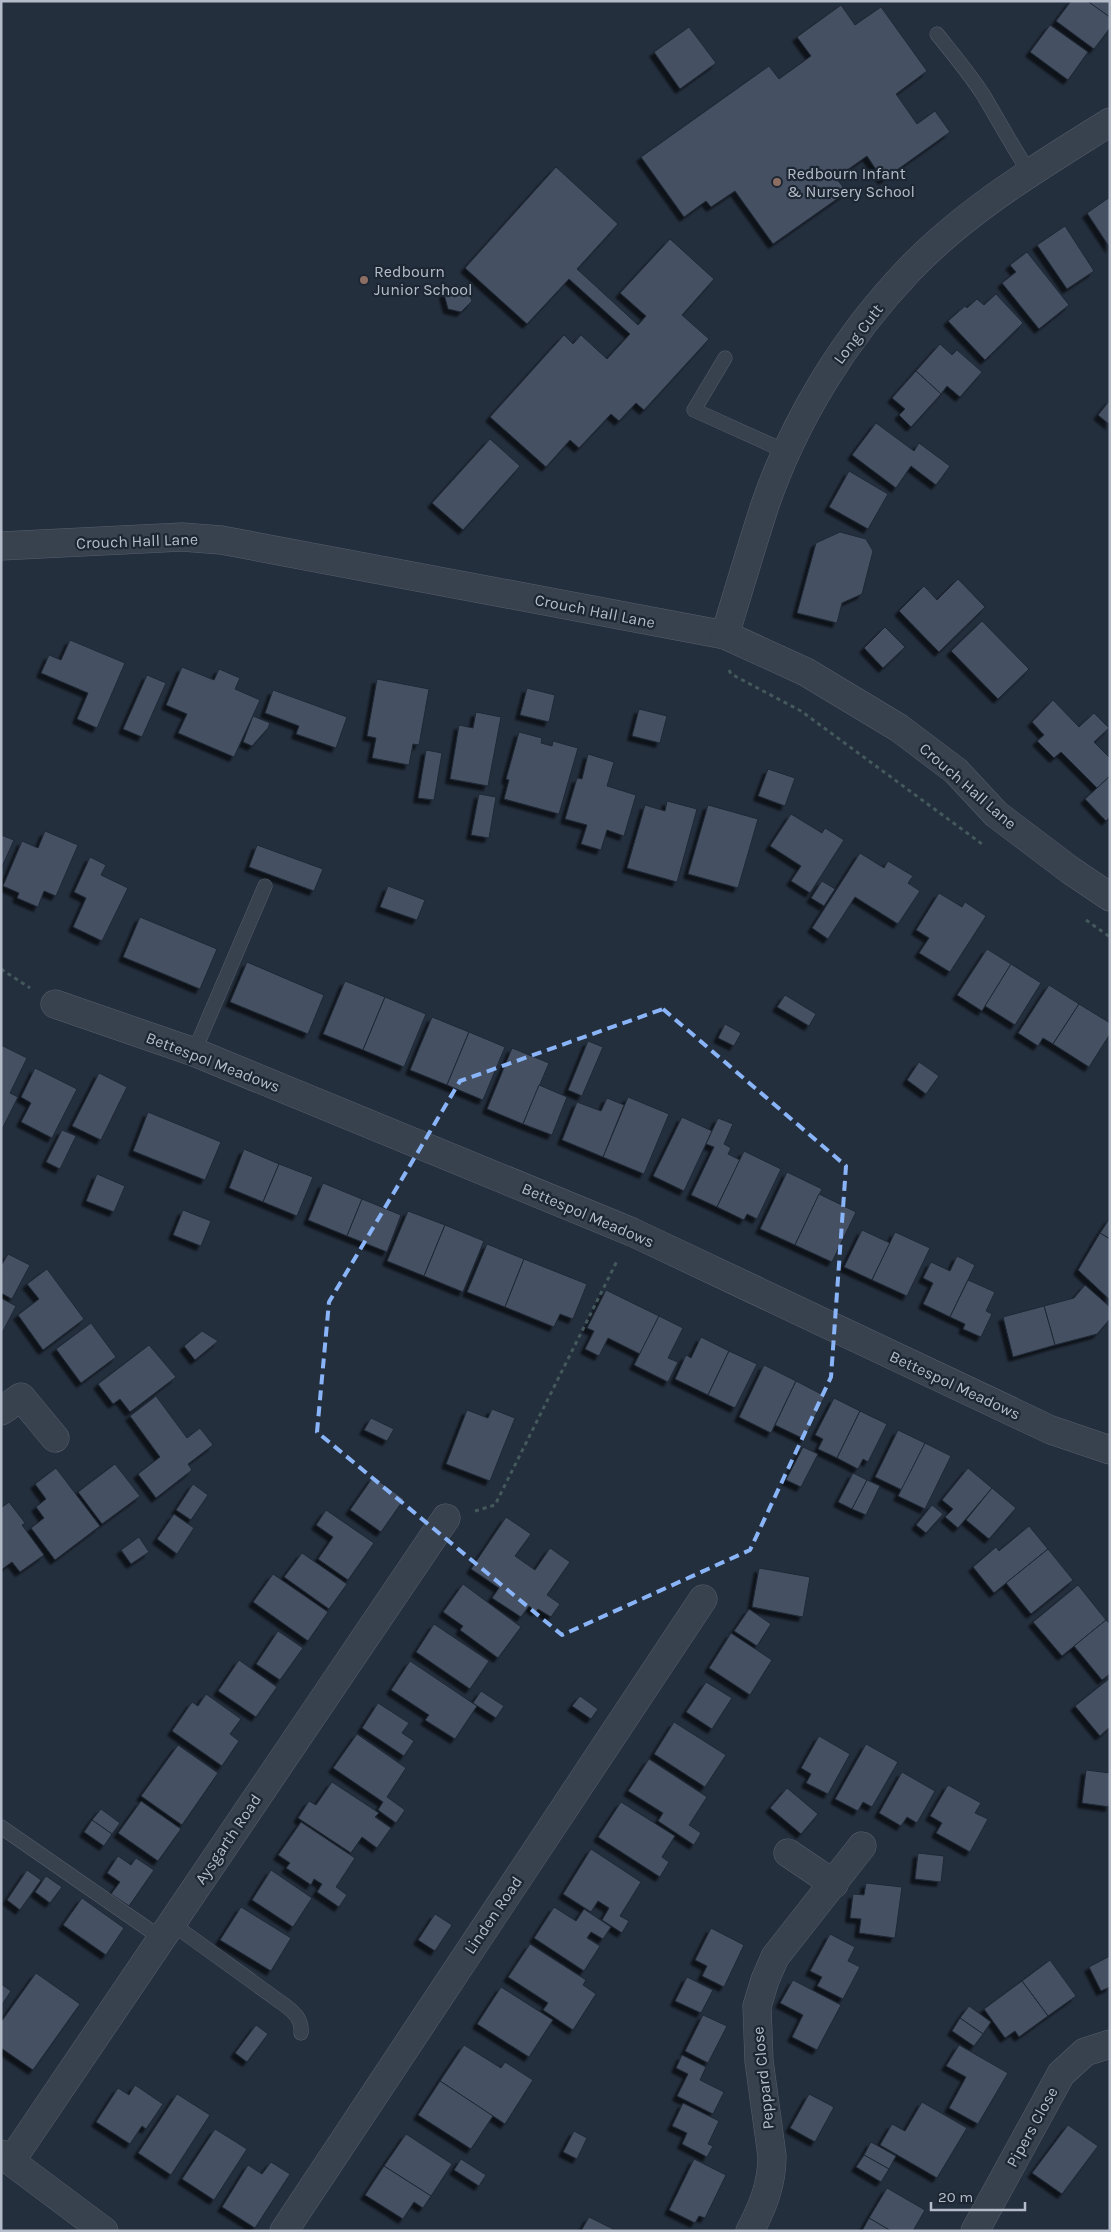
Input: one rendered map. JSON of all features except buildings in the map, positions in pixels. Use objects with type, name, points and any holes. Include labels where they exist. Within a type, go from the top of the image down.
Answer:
[{"type":"street","name":"Long Cutt","points":[[717,634],[787,452],[827,375],[867,319],[909,269],[958,226],[1029,172],[1110,122]]},
{"type":"street","name":"Crouch Hall Lane","points":[[1,546],[182,537],[221,540],[717,634],[806,672],[899,728],[956,772],[996,814],[1070,870],[1110,897]]},
{"type":"street","name":"Bettespol Meadows","points":[[55,1004],[194,1052],[632,1232],[1051,1430],[1110,1450]]},
{"type":"street","points":[[1,1412],[21,1397],[55,1438]]},
{"type":"street","name":"Aysgarth Road","points":[[6,2158],[166,1931],[446,1518]]},
{"type":"street","name":"Linden Road","points":[[284,2231],[703,1599]]},
{"type":"street","name":"Peppard Close","points":[[750,2231],[770,2187],[772,2171],[772,2156],[759,2061],[757,2006],[765,1980],[776,1957],[862,1846]]},
{"type":"street","points":[[788,1853],[834,1884]]},
{"type":"street","name":"Pipers Close","points":[[975,2231],[1061,2074],[1085,2052],[1110,2044]]},
{"type":"street","points":[[6,2158],[104,2231]]},
{"type":"lane","points":[[937,34],[964,67],[983,95],[1008,140],[1029,172]]},
{"type":"lane","points":[[726,358],[694,410],[787,452]]},
{"type":"lane","points":[[194,1052],[265,886]]},
{"type":"lane","points":[[1,1827],[286,2006],[296,2014],[302,2024],[301,2033]]},
{"type":"path","points":[[717,634],[731,674],[801,712],[984,846]]},
{"type":"path","points":[[1078,914],[1110,937]]},
{"type":"path","points":[[446,1518],[495,1505],[632,1232]]},
{"type":"highlighted area","points":[[663,1009],[846,1166],[831,1377],[750,1550],[562,1635],[317,1432],[329,1302],[460,1081]]},
{"type":"place","name":"Redbourn Infant & Nursery School","points":[[777,182]]},
{"type":"place","name":"Redbourn Junior School","points":[[364,280]]}]
